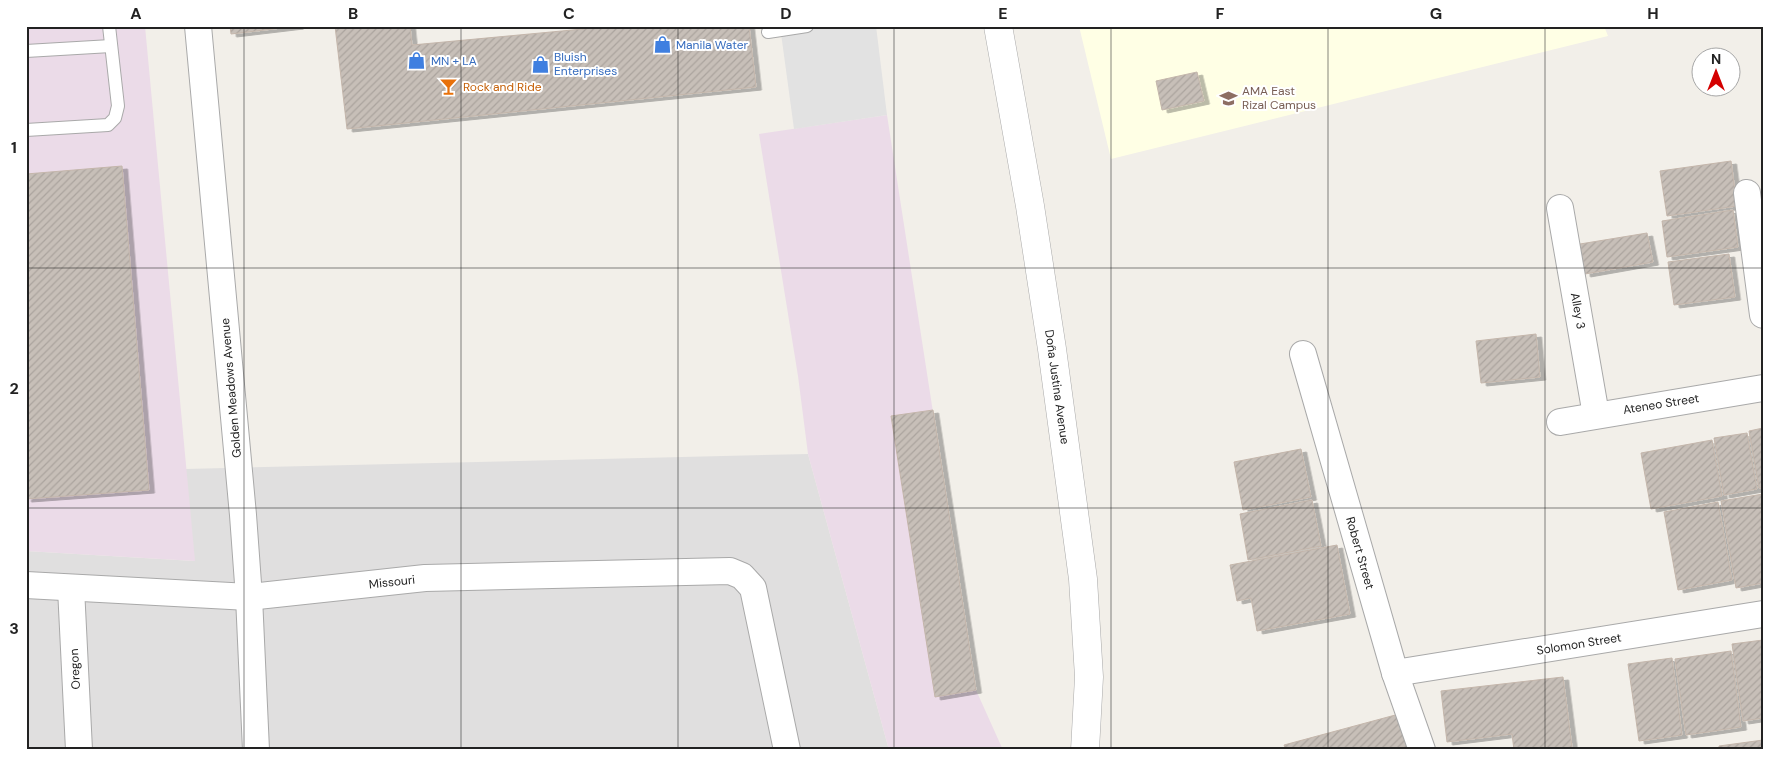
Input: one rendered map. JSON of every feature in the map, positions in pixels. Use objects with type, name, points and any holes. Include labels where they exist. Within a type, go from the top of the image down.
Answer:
[{"type":"street","name":"Golden Meadows Avenue","points":[[198,26],[250,597],[256,750]]},
{"type":"street","name":"Doña Justina Avenue","points":[[998,26],[1030,206],[1084,579],[1089,677],[1086,750]]},
{"type":"street","points":[[1747,192],[1763,315]]},
{"type":"street","name":"Alley 3","points":[[1560,208],[1596,415]]},
{"type":"street","name":"Robert Street","points":[[1303,354],[1395,673],[1422,750]]},
{"type":"street","name":"Ateneo Street","points":[[1560,422],[1763,388]]},
{"type":"street","name":"Missouri","points":[[26,585],[250,597],[424,578],[730,571],[742,576],[753,588],[787,750]]},
{"type":"street","name":"Oregon","points":[[71,588],[79,750]]},
{"type":"street","name":"Solomon Street","points":[[1395,673],[1763,614]]},
{"type":"lane","points":[[26,130],[108,126],[115,118],[118,106],[109,26]]},
{"type":"lane","points":[[768,32],[807,26]]},
{"type":"lane","points":[[26,51],[111,46]]},
{"type":"shaded area","points":[[26,26],[145,26],[195,561],[26,551]]},
{"type":"shaded area","points":[[780,26],[876,26],[887,115],[794,129]]},
{"type":"shaded area","name":"AMA East Rizal Campus","points":[[1079,26],[1604,26],[1608,36],[1111,159]]},
{"type":"shaded area","points":[[887,115],[976,690],[1003,750],[889,750],[808,454],[798,376],[759,134]]},
{"type":"shaded area","points":[[808,454],[889,750],[26,750],[26,551],[194,561],[185,469]]},
{"type":"building","points":[[230,26],[298,26],[231,34]]},
{"type":"building","points":[[335,26],[410,26],[412,45],[615,26],[749,26],[756,87],[347,129]]},
{"type":"building","points":[[1197,72],[1204,101],[1162,110],[1156,81]]},
{"type":"building","points":[[1731,161],[1737,206],[1667,216],[1660,171]]},
{"type":"building","points":[[122,166],[149,490],[26,499],[26,174]]},
{"type":"building","points":[[1733,210],[1738,247],[1667,257],[1662,221]]},
{"type":"building","points":[[1647,233],[1653,262],[1585,274],[1580,244]]},
{"type":"building","points":[[1729,254],[1735,297],[1674,305],[1668,262]]},
{"type":"building","points":[[1536,334],[1540,377],[1481,383],[1476,341]]},
{"type":"building","points":[[933,410],[976,690],[935,697],[891,416]]},
{"type":"building","points":[[1763,428],[1763,488],[1759,488],[1749,431]]},
{"type":"building","points":[[1747,433],[1757,489],[1724,495],[1714,438]]},
{"type":"building","points":[[1712,440],[1722,496],[1651,509],[1641,453]]},
{"type":"building","points":[[1301,449],[1311,497],[1243,510],[1234,462]]},
{"type":"building","points":[[1763,494],[1763,583],[1736,588],[1721,501]]},
{"type":"building","points":[[1312,500],[1321,546],[1248,560],[1240,514]]},
{"type":"building","points":[[1718,502],[1732,580],[1678,590],[1664,512]]},
{"type":"building","points":[[1337,545],[1350,614],[1257,631],[1251,598],[1237,601],[1230,565]]},
{"type":"building","points":[[1763,640],[1763,718],[1743,721],[1732,644]]},
{"type":"building","points":[[1731,651],[1741,727],[1686,735],[1675,659]]},
{"type":"building","points":[[1672,658],[1682,735],[1639,741],[1628,664]]},
{"type":"building","points":[[1563,677],[1572,747],[1546,750],[1514,750],[1512,734],[1447,742],[1441,691]]},
{"type":"building","points":[[1399,714],[1409,750],[1286,750],[1284,745]]},
{"type":"building","points":[[1763,740],[1763,750],[1719,750],[1719,746]]},
{"type":"place","name":"Manila Water","points":[[662,45]]},
{"type":"place","name":"MN + LA","points":[[417,61]]},
{"type":"place","name":"Bluish Enterprises","points":[[540,64]]},
{"type":"place","name":"Rock and Ride","points":[[449,87]]},
{"type":"place","name":"AMA East Rizal Campus","points":[[1228,98]]}]
